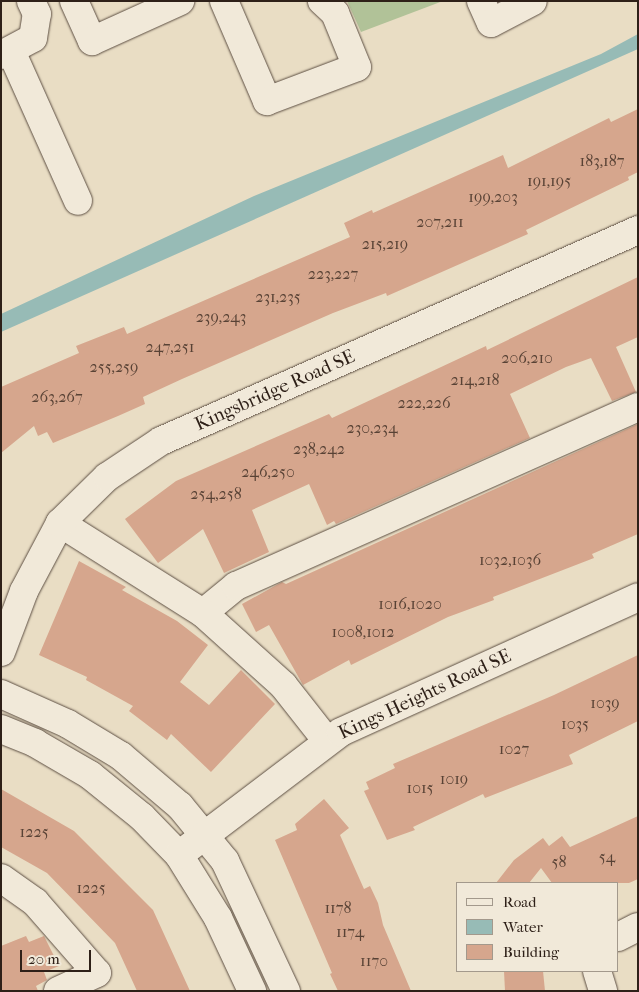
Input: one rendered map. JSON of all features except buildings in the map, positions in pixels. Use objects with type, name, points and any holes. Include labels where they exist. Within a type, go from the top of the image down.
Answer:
[{"type":"street","points":[[31,1],[37,14],[33,38],[6,53],[78,201]]},
{"type":"street","points":[[74,1],[92,41],[180,1]]},
{"type":"street","points":[[224,1],[267,101],[357,67],[335,13],[322,1]]},
{"type":"street","points":[[481,1],[491,23],[533,1]]},
{"type":"street","name":"Kingsbridge Road SE","points":[[1,652],[24,591],[60,522],[107,477],[161,442],[638,230]]},
{"type":"street","points":[[203,613],[236,586],[638,407]]},
{"type":"street","points":[[60,522],[203,613],[283,685],[327,741]]},
{"type":"street","name":"Kings Heights Road SE","points":[[179,855],[341,732],[638,597]]},
{"type":"street","points":[[1,694],[68,724],[121,756],[180,806],[206,835],[237,882],[286,991]]},
{"type":"street","points":[[1,729],[36,743],[90,774],[142,817],[179,855],[197,878],[252,991]]},
{"type":"street","points":[[1,878],[35,902],[102,982],[58,991]]},
{"type":"street","points":[[619,936],[638,927]]},
{"type":"street","points":[[597,972],[603,991]]},
{"type":"green space","points":[[347,1],[443,1],[361,32]]},
{"type":"water","points":[[638,34],[638,49],[1,332],[1,314],[254,196],[601,54]]}]
